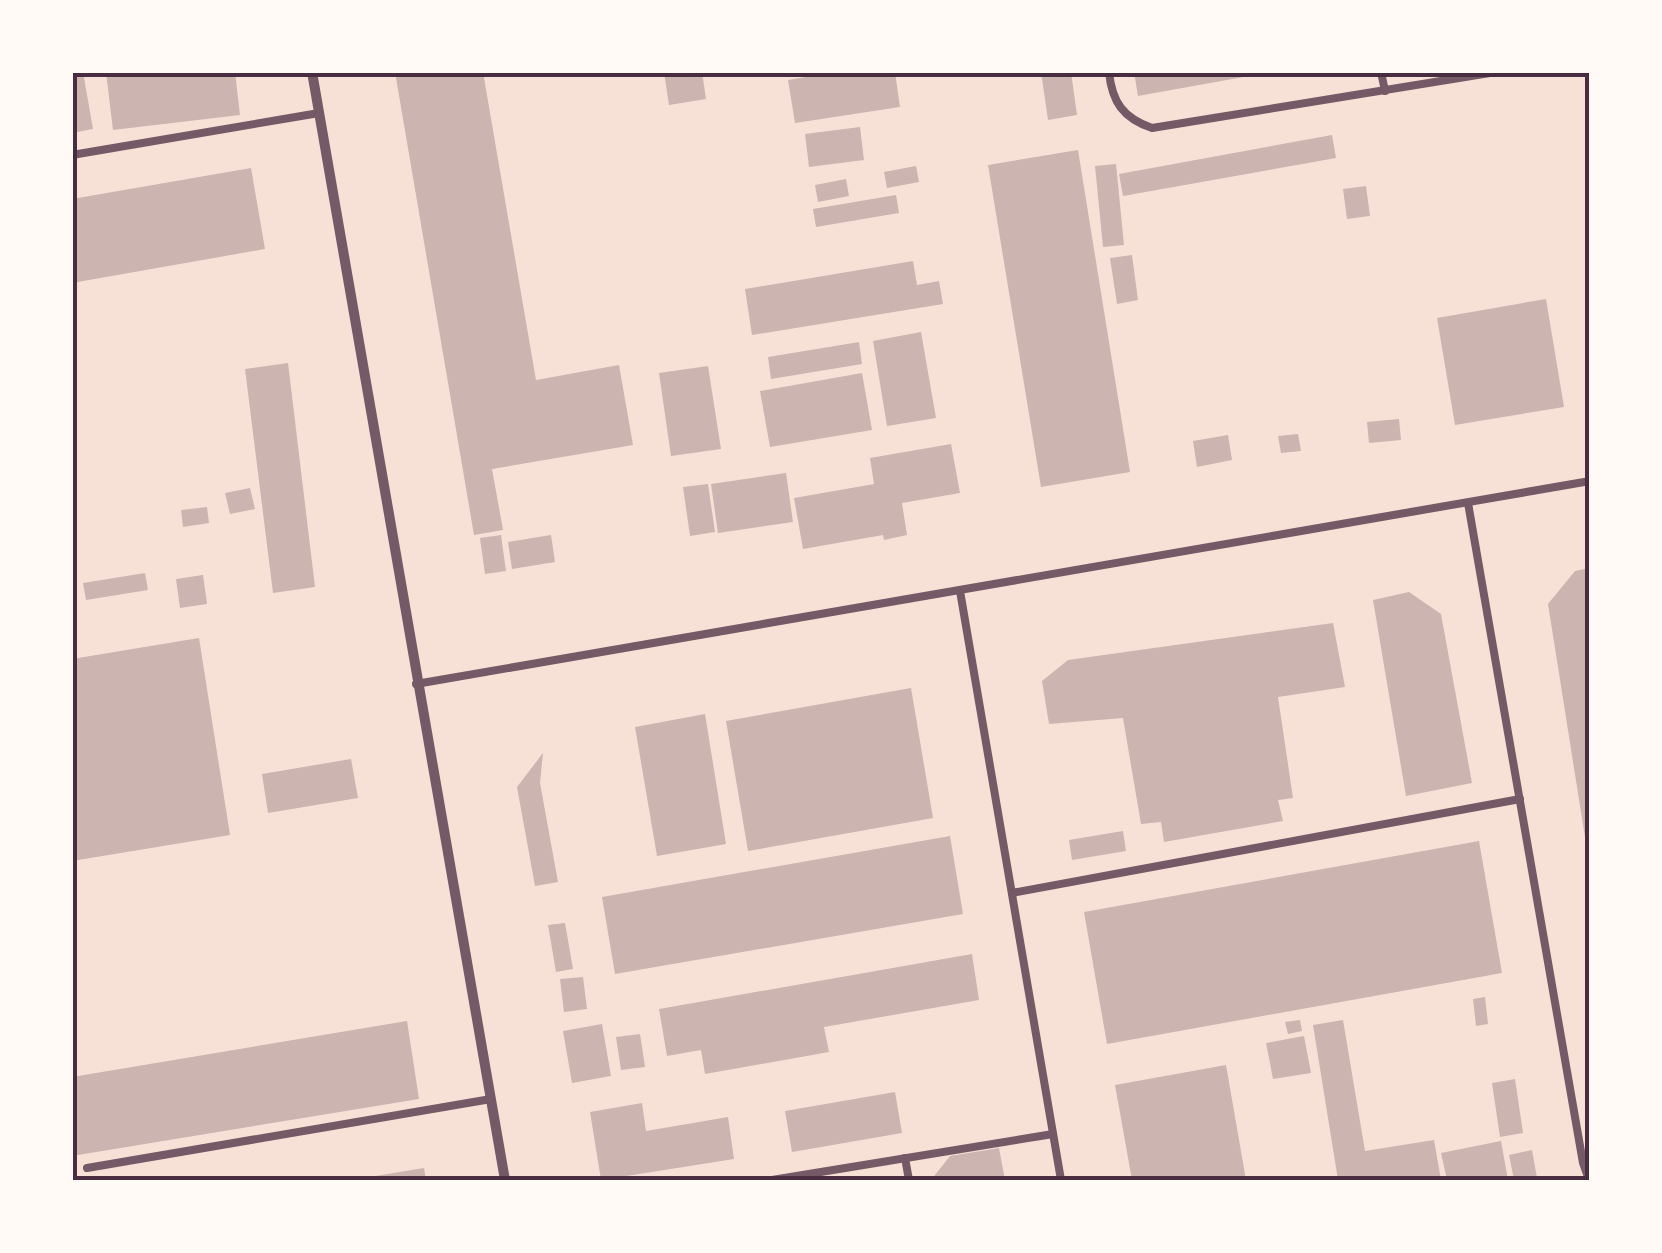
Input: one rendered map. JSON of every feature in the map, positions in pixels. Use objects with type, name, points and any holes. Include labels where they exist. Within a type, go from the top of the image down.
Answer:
[{"type":"street","points":[[312,72],[416,684],[506,1180]]},
{"type":"lane","points":[[1108,72],[1111,93],[1120,110],[1134,122],[1152,128],[1496,72]]},
{"type":"lane","points":[[1382,72],[1384,91]]},
{"type":"lane","points":[[72,155],[319,113]]},
{"type":"lane","points":[[416,684],[1590,481]]},
{"type":"lane","points":[[1468,503],[1588,1180]]},
{"type":"lane","points":[[960,591],[1061,1180]]},
{"type":"lane","points":[[1012,893],[1520,800]]},
{"type":"lane","points":[[87,1168],[491,1099]]},
{"type":"lane","points":[[772,1180],[1053,1134]]},
{"type":"lane","points":[[906,1158],[910,1180]]},
{"type":"building","points":[[72,72],[83,72],[93,129],[72,133]]},
{"type":"building","points":[[106,72],[235,72],[240,115],[113,130]]},
{"type":"building","points":[[395,72],[483,72],[536,380],[619,365],[633,445],[492,469],[503,530],[474,535]]},
{"type":"building","points":[[664,72],[702,72],[706,99],[669,105]]},
{"type":"building","points":[[836,72],[895,72],[900,107],[795,123],[788,80]]},
{"type":"building","points":[[1041,72],[1071,72],[1077,115],[1048,120]]},
{"type":"building","points":[[1134,72],[1259,72],[1260,74],[1138,96]]},
{"type":"building","points":[[860,127],[864,160],[809,167],[805,134]]},
{"type":"building","points":[[1332,135],[1336,158],[1123,196],[1119,174]]},
{"type":"building","points":[[1078,150],[1130,472],[1041,487],[988,165]]},
{"type":"building","points":[[1116,164],[1124,245],[1103,247],[1095,166]]},
{"type":"building","points":[[916,166],[919,182],[887,188],[884,172]]},
{"type":"building","points":[[251,168],[265,249],[72,283],[72,199]]},
{"type":"building","points":[[846,179],[849,196],[818,202],[815,185]]},
{"type":"building","points":[[1366,186],[1370,216],[1347,219],[1343,189]]},
{"type":"building","points":[[896,195],[899,213],[816,227],[813,209]]},
{"type":"building","points":[[1132,255],[1138,300],[1117,304],[1110,258]]},
{"type":"building","points":[[913,261],[917,285],[939,281],[943,304],[752,335],[745,289]]},
{"type":"building","points":[[1546,299],[1564,407],[1455,425],[1437,318]]},
{"type":"building","points":[[921,332],[936,418],[887,426],[873,341]]},
{"type":"building","points":[[859,342],[862,364],[771,379],[768,357]]},
{"type":"building","points":[[288,363],[315,587],[273,593],[245,369]]},
{"type":"building","points":[[708,366],[721,449],[671,456],[659,373]]},
{"type":"building","points":[[862,373],[872,430],[770,447],[760,391]]},
{"type":"building","points":[[1399,419],[1401,440],[1369,443],[1367,422]]},
{"type":"building","points":[[1298,434],[1301,451],[1281,453],[1278,436]]},
{"type":"building","points":[[1228,435],[1232,460],[1197,467],[1193,441]]},
{"type":"building","points":[[951,444],[960,493],[902,503],[907,535],[884,540],[883,535],[803,549],[794,498],[874,484],[870,458]]},
{"type":"building","points":[[786,473],[793,522],[718,533],[711,484]]},
{"type":"building","points":[[708,484],[715,532],[690,536],[683,487]]},
{"type":"building","points":[[250,488],[255,509],[230,514],[225,493]]},
{"type":"building","points":[[207,507],[209,523],[183,527],[181,510]]},
{"type":"building","points":[[501,535],[506,571],[485,574],[480,538]]},
{"type":"building","points":[[551,535],[555,562],[512,569],[508,542]]},
{"type":"building","points":[[1590,568],[1587,850],[1548,604],[1575,571]]},
{"type":"building","points":[[145,573],[148,590],[86,600],[83,583]]},
{"type":"building","points":[[203,575],[207,604],[180,608],[176,579]]},
{"type":"building","points":[[1409,592],[1441,614],[1472,783],[1406,796],[1373,600]]},
{"type":"building","points":[[1333,623],[1345,687],[1278,697],[1293,798],[1278,800],[1283,821],[1164,842],[1161,822],[1141,824],[1123,718],[1049,724],[1042,681],[1068,660]]},
{"type":"building","points":[[199,638],[230,835],[72,861],[72,659]]},
{"type":"building","points":[[911,688],[933,818],[748,851],[726,721]]},
{"type":"building","points":[[705,714],[726,844],[657,856],[635,727]]},
{"type":"building","points":[[543,753],[540,783],[558,882],[535,886],[517,787]]},
{"type":"building","points":[[351,759],[358,798],[268,813],[262,774]]},
{"type":"building","points":[[1123,831],[1126,851],[1072,860],[1069,840]]},
{"type":"building","points":[[950,836],[963,914],[615,974],[602,897]]},
{"type":"building","points":[[1479,841],[1502,973],[1107,1044],[1084,912]]},
{"type":"building","points":[[565,923],[573,969],[556,972],[548,925]]},
{"type":"building","points":[[972,954],[979,1000],[824,1027],[829,1052],[705,1074],[701,1050],[667,1056],[659,1009]]},
{"type":"building","points":[[583,977],[587,1009],[564,1012],[560,979]]},
{"type":"building","points":[[1485,997],[1488,1024],[1476,1026],[1473,999]]},
{"type":"building","points":[[1300,1020],[1302,1031],[1288,1034],[1285,1022]]},
{"type":"building","points":[[1343,1020],[1365,1151],[1434,1140],[1441,1180],[1338,1180],[1313,1025]]},
{"type":"building","points":[[407,1021],[419,1099],[72,1156],[72,1077]]},
{"type":"building","points":[[602,1024],[611,1076],[572,1083],[563,1031]]},
{"type":"building","points":[[640,1034],[645,1067],[621,1070],[616,1037]]},
{"type":"building","points":[[1304,1036],[1311,1073],[1273,1079],[1266,1043]]},
{"type":"building","points":[[1226,1065],[1246,1180],[1132,1180],[1115,1085]]},
{"type":"building","points":[[1515,1079],[1523,1133],[1500,1137],[1492,1083]]},
{"type":"building","points":[[895,1092],[902,1133],[792,1152],[785,1111]]},
{"type":"building","points":[[642,1103],[646,1131],[728,1117],[734,1159],[601,1180],[590,1112]]},
{"type":"building","points":[[1501,1141],[1508,1180],[1447,1180],[1441,1153]]},
{"type":"building","points":[[999,1148],[1005,1180],[931,1180],[950,1156]]},
{"type":"building","points":[[1532,1150],[1537,1178],[1514,1180],[1509,1155]]},
{"type":"building","points":[[424,1168],[426,1180],[363,1180],[363,1178]]}]
